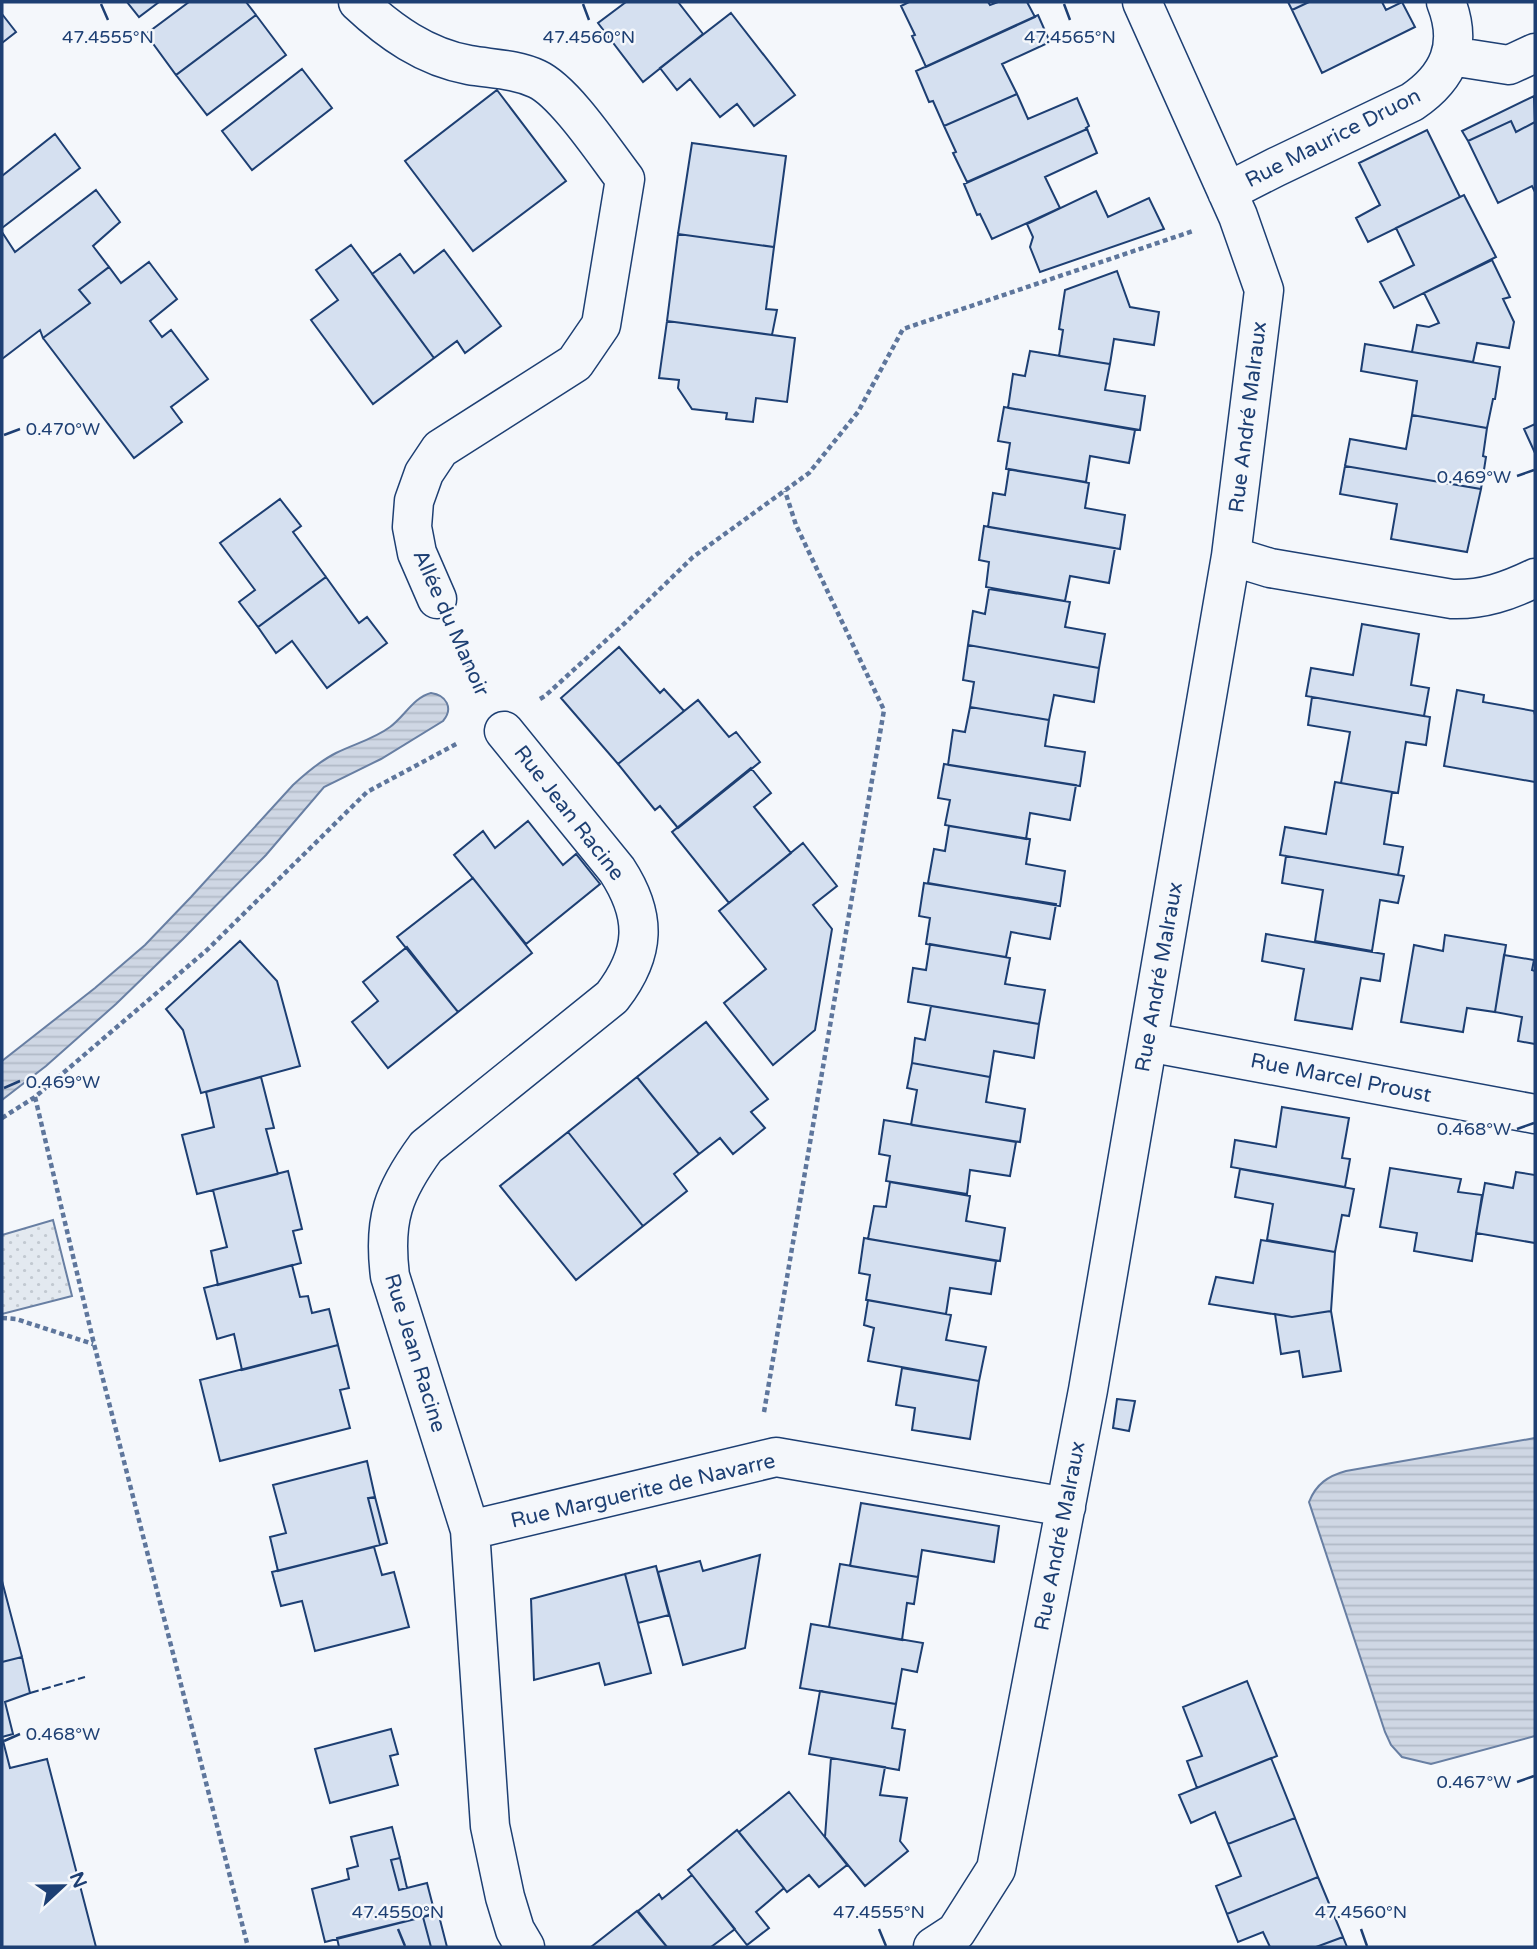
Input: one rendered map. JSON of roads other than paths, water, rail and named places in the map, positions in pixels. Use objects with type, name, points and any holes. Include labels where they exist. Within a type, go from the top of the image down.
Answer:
[{"type":"street","name":"Allée du Manoir","points":[[358,2],[405,41],[432,54],[468,65],[504,69],[538,79],[564,100],[625,179],[601,324],[575,363],[440,449],[424,473],[414,500],[412,527],[417,554],[437,599]]},
{"type":"street","name":"Rue André Malraux","points":[[952,1942],[996,1868],[1066,1507],[1231,556],[1264,290],[1232,204],[1142,2]]},
{"type":"street","points":[[1446,2],[1452,22],[1451,56],[1509,65],[1535,53]]},
{"type":"street","name":"Rue Maurice Druon","points":[[1232,204],[1276,167],[1412,102],[1429,90],[1442,75],[1451,56]]},
{"type":"street","points":[[1231,556],[1270,568],[1452,598],[1468,599],[1500,594],[1535,578]]},
{"type":"street","name":"Rue Jean Racine","points":[[501,726],[617,870],[635,902],[639,938],[626,980],[612,997],[426,1147],[406,1173],[388,1228],[390,1276],[470,1530],[490,1826],[505,1898],[515,1930],[525,1947]]},
{"type":"street","name":"Rue Marcel Proust","points":[[1148,1042],[1535,1114]]},
{"type":"street","name":"Rue Marguerite de Navarre","points":[[470,1530],[776,1457],[1066,1507]]}]
